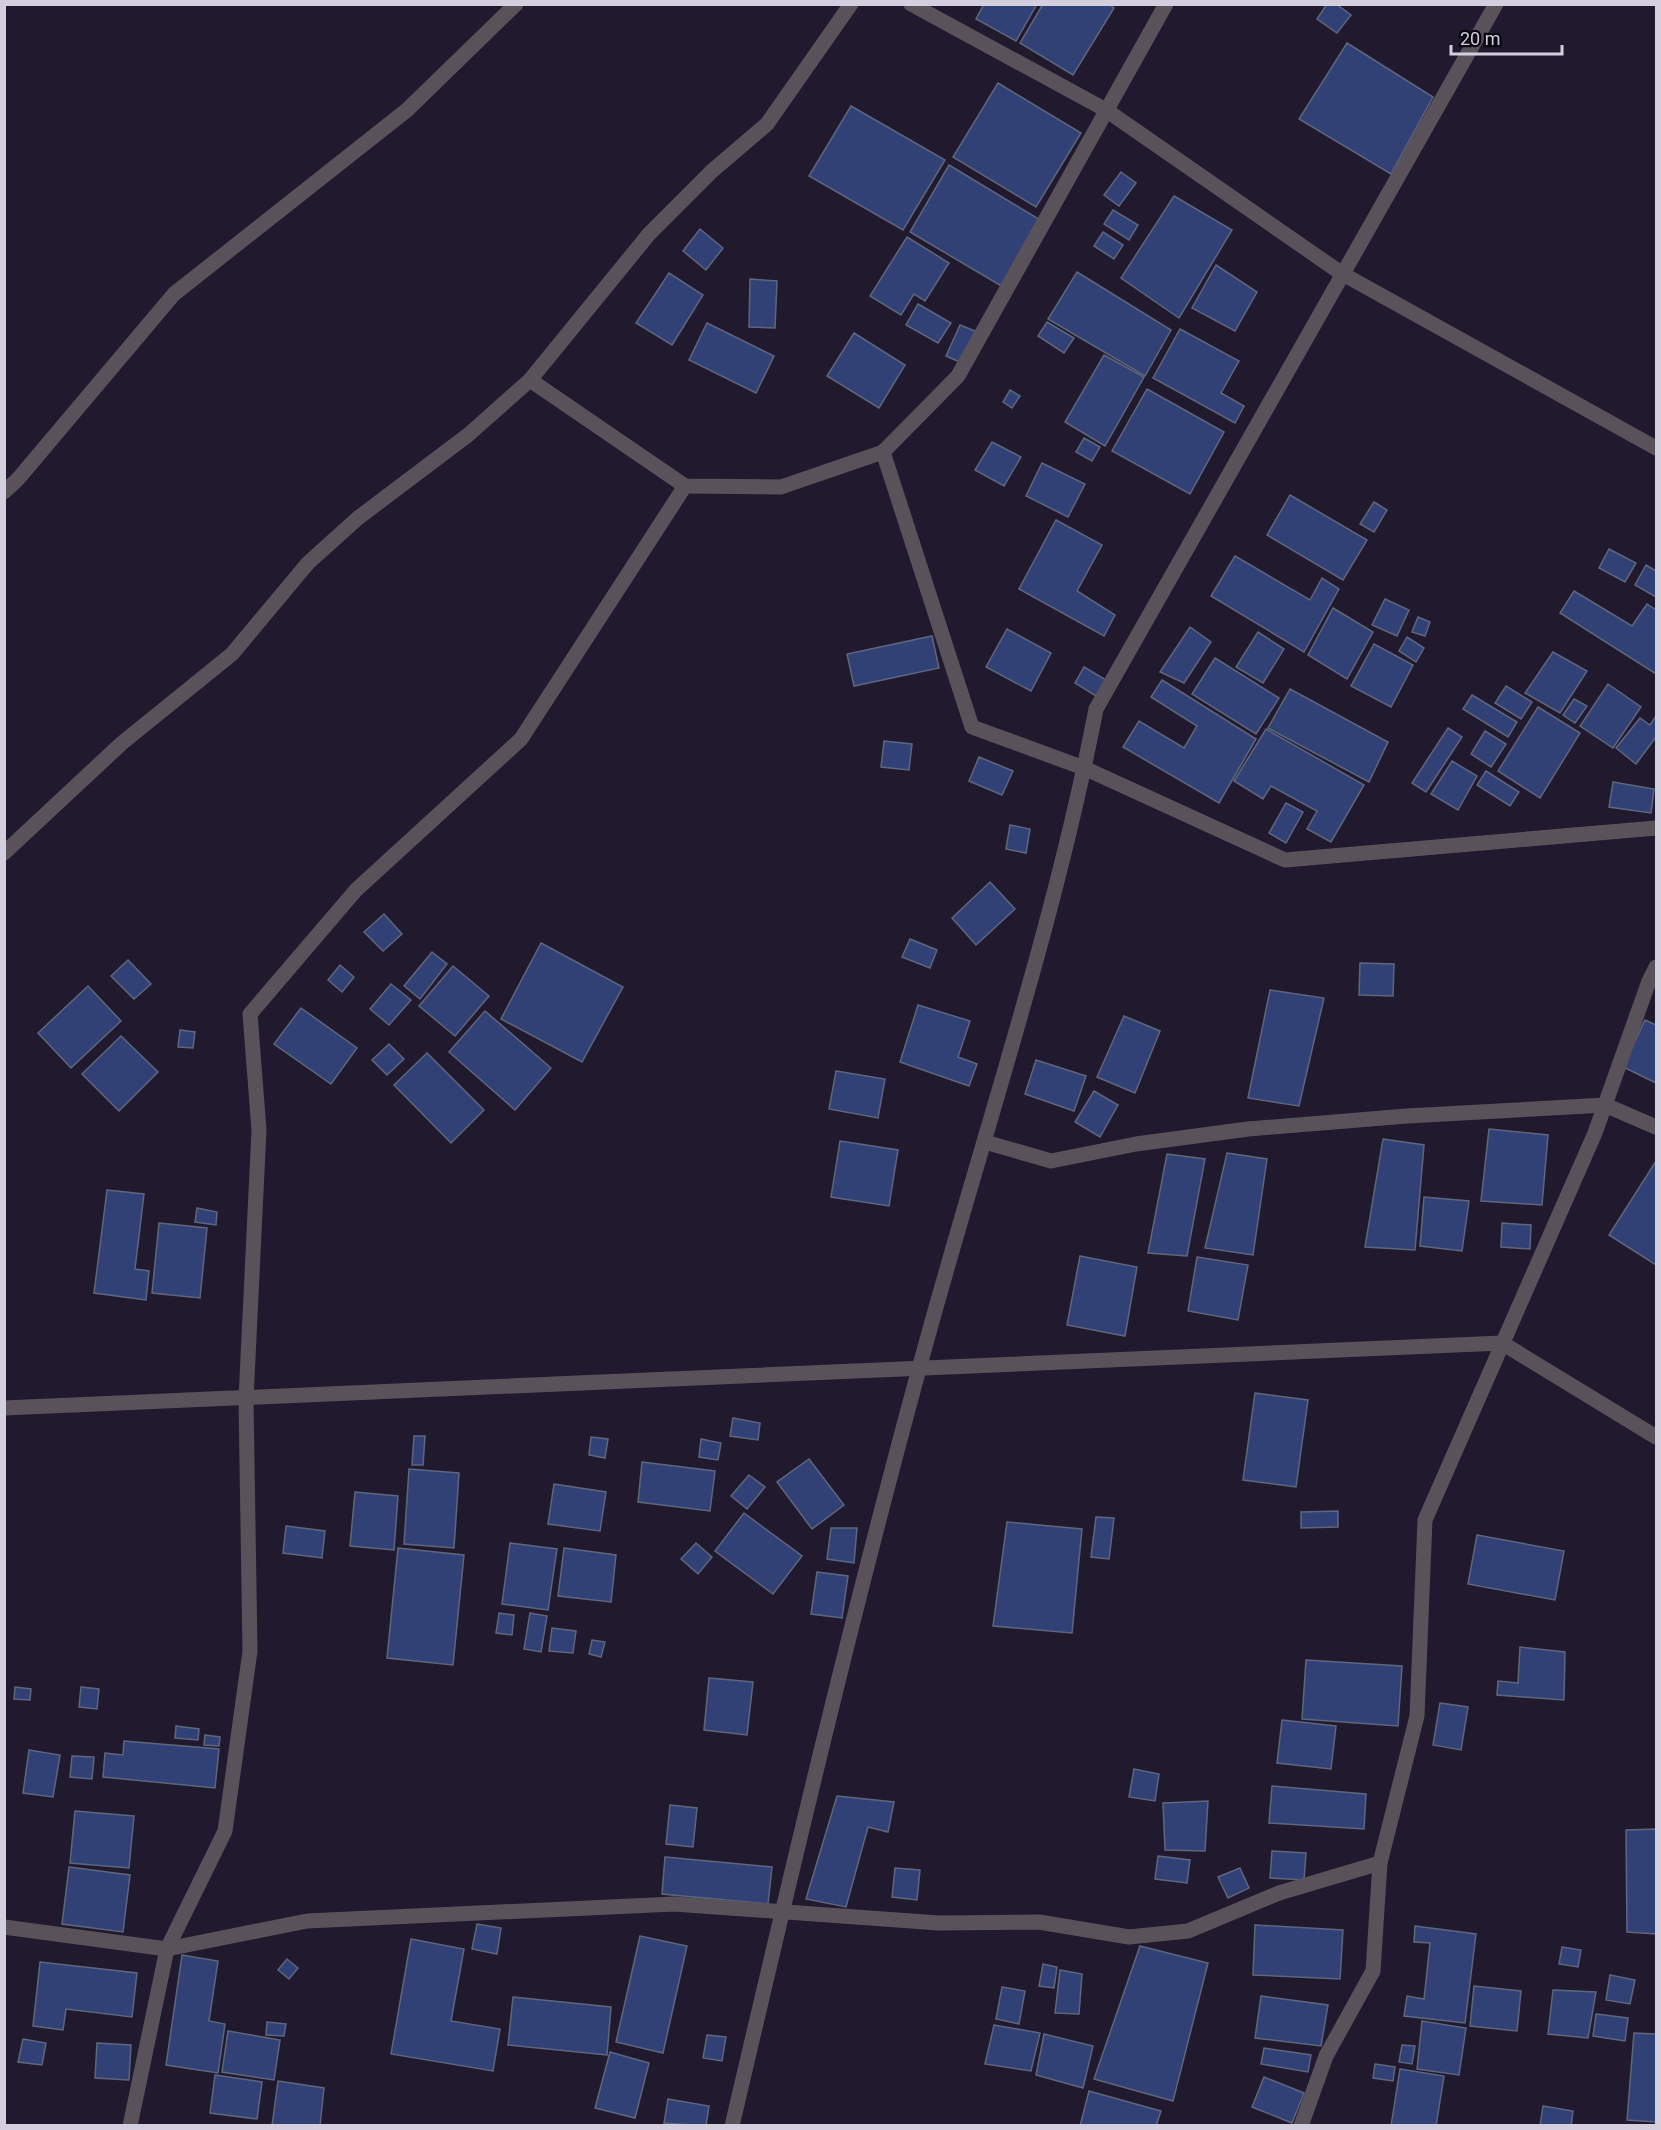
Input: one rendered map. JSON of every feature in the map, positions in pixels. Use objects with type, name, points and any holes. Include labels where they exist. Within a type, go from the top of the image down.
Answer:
[{"type":"street","points":[[4,492],[18,480],[174,294],[407,110],[516,4]]},
{"type":"street","points":[[4,853],[122,743],[232,654],[308,563],[358,518],[468,435],[530,380],[649,234],[711,171],[768,123],[851,4]]},
{"type":"street","points":[[911,4],[1106,110],[1341,273],[1656,448]]},
{"type":"street","points":[[530,380],[685,486],[782,487],[883,452],[958,376],[1166,4]]},
{"type":"street","points":[[732,2126],[782,1910],[919,1369],[1030,987],[1084,768],[1095,709],[1496,4]]},
{"type":"street","points":[[883,452],[972,727],[1084,768],[1285,860],[1656,828]]},
{"type":"street","points":[[130,2126],[167,1950],[225,1831],[250,1651],[246,1399],[259,1130],[250,1014],[356,890],[521,739],[685,486]]},
{"type":"street","points":[[1301,2126],[1326,2056],[1373,1971],[1380,1863],[1417,1716],[1425,1520],[1605,1105],[1656,967]]},
{"type":"street","points":[[985,1142],[1051,1161],[1136,1144],[1248,1129],[1407,1116],[1605,1105],[1656,1127]]},
{"type":"street","points":[[4,1408],[1502,1343],[1656,1437]]},
{"type":"street","points":[[4,1927],[167,1950],[307,1921],[674,1904],[939,1923],[1040,1922],[1129,1937],[1188,1931],[1279,1893],[1380,1863]]},
{"type":"building","points":[[984,4],[1037,4],[1016,41],[976,19]]},
{"type":"building","points":[[1043,4],[1108,4],[1114,8],[1073,75],[1020,43]]},
{"type":"building","points":[[1327,4],[1336,4],[1351,15],[1337,33],[1317,19]]},
{"type":"building","points":[[1347,43],[1433,97],[1391,174],[1299,119]]},
{"type":"building","points":[[998,83],[1081,133],[1036,207],[953,157]]},
{"type":"building","points":[[851,106],[945,160],[903,230],[809,176]]},
{"type":"building","points":[[949,165],[1042,221],[1003,287],[910,232]]},
{"type":"building","points":[[1121,172],[1136,183],[1119,206],[1104,195]]},
{"type":"building","points":[[1174,196],[1232,230],[1179,318],[1121,278]]},
{"type":"building","points":[[1113,210],[1138,225],[1129,240],[1104,224]]},
{"type":"building","points":[[700,229],[723,248],[706,270],[683,251]]},
{"type":"building","points":[[1103,232],[1123,245],[1114,259],[1094,246]]},
{"type":"building","points":[[907,237],[949,263],[925,301],[914,294],[901,315],[870,296]]},
{"type":"building","points":[[1216,265],[1257,292],[1235,331],[1192,308]]},
{"type":"building","points":[[1077,272],[1171,330],[1145,376],[1048,319]]},
{"type":"building","points":[[669,273],[703,295],[672,345],[636,323]]},
{"type":"building","points":[[750,279],[777,281],[775,328],[749,327]]},
{"type":"building","points":[[918,304],[951,323],[938,343],[906,325]]},
{"type":"building","points":[[1047,322],[1074,338],[1064,353],[1038,336]]},
{"type":"building","points":[[707,323],[774,356],[756,393],[689,360]]},
{"type":"building","points":[[960,325],[975,331],[962,363],[946,356]]},
{"type":"building","points":[[1180,329],[1239,361],[1221,393],[1244,406],[1235,423],[1153,378]]},
{"type":"building","points":[[854,333],[905,365],[879,408],[827,376]]},
{"type":"building","points":[[1104,355],[1144,377],[1105,446],[1065,422]]},
{"type":"building","points":[[1147,389],[1224,432],[1190,494],[1112,451]]},
{"type":"building","points":[[1010,390],[1020,396],[1012,408],[1003,402]]},
{"type":"building","points":[[1084,438],[1100,447],[1092,461],[1076,452]]},
{"type":"building","points":[[992,442],[1021,457],[1004,486],[975,470]]},
{"type":"building","points":[[1042,463],[1085,484],[1068,517],[1026,496]]},
{"type":"building","points":[[1290,495],[1367,540],[1343,580],[1267,535]]},
{"type":"building","points":[[1374,502],[1387,510],[1374,532],[1360,524]]},
{"type":"building","points":[[1056,520],[1102,545],[1077,591],[1115,615],[1104,636],[1019,589]]},
{"type":"building","points":[[1609,549],[1636,563],[1625,582],[1599,568]]},
{"type":"building","points":[[1235,556],[1310,600],[1322,578],[1339,589],[1304,652],[1211,596]]},
{"type":"building","points":[[1646,565],[1656,571],[1656,597],[1635,585]]},
{"type":"building","points":[[1574,591],[1632,626],[1647,604],[1656,610],[1656,674],[1560,613]]},
{"type":"building","points":[[1385,599],[1409,610],[1397,636],[1372,625]]},
{"type":"building","points":[[1333,608],[1373,632],[1347,679],[1308,655]]},
{"type":"building","points":[[1418,617],[1430,622],[1425,636],[1412,632]]},
{"type":"building","points":[[1190,627],[1211,642],[1184,683],[1160,672]]},
{"type":"building","points":[[1007,629],[1051,653],[1031,691],[986,667]]},
{"type":"building","points":[[1258,632],[1284,649],[1263,683],[1236,667]]},
{"type":"building","points":[[932,636],[939,668],[854,686],[847,654]]},
{"type":"building","points":[[1407,637],[1424,648],[1416,662],[1399,651]]},
{"type":"building","points":[[1374,644],[1413,665],[1391,707],[1351,686]]},
{"type":"building","points":[[1553,652],[1587,671],[1560,713],[1525,693]]},
{"type":"building","points":[[1215,658],[1279,698],[1256,734],[1192,694]]},
{"type":"building","points":[[1084,667],[1106,680],[1096,696],[1075,683]]},
{"type":"building","points":[[1162,680],[1256,739],[1219,803],[1123,747],[1139,721],[1184,748],[1197,726],[1151,697]]},
{"type":"building","points":[[1608,684],[1641,707],[1613,748],[1580,726]]},
{"type":"building","points":[[1506,686],[1532,702],[1521,719],[1495,703]]},
{"type":"building","points":[[1290,689],[1388,742],[1369,782],[1268,728]]},
{"type":"building","points":[[1472,695],[1517,722],[1508,737],[1463,709]]},
{"type":"building","points":[[1574,699],[1587,706],[1575,723],[1563,715]]},
{"type":"building","points":[[1538,707],[1580,733],[1540,798],[1498,771]]},
{"type":"building","points":[[1656,716],[1656,737],[1636,764],[1616,748],[1640,718],[1650,725]]},
{"type":"building","points":[[1448,728],[1462,737],[1426,792],[1412,783]]},
{"type":"building","points":[[1266,729],[1364,785],[1331,842],[1307,829],[1317,811],[1271,786],[1263,799],[1234,781]]},
{"type":"building","points":[[1485,731],[1506,744],[1491,767],[1471,754]]},
{"type":"building","points":[[884,741],[912,744],[909,770],[881,767]]},
{"type":"building","points":[[979,757],[1013,771],[1002,795],[969,781]]},
{"type":"building","points":[[1452,761],[1477,776],[1458,810],[1431,794]]},
{"type":"building","points":[[1486,771],[1519,792],[1510,806],[1477,785]]},
{"type":"building","points":[[1613,782],[1654,789],[1651,813],[1609,807]]},
{"type":"building","points":[[1286,803],[1303,812],[1286,843],[1269,833]]},
{"type":"building","points":[[1010,825],[1030,829],[1026,853],[1006,849]]},
{"type":"building","points":[[990,882],[1015,909],[976,945],[952,918]]},
{"type":"building","points":[[384,914],[402,934],[383,951],[364,932]]},
{"type":"building","points":[[910,939],[937,950],[930,968],[902,957]]},
{"type":"building","points":[[541,943],[623,987],[582,1062],[501,1019]]},
{"type":"building","points":[[432,952],[447,964],[420,999],[404,986]]},
{"type":"building","points":[[128,960],[151,984],[134,999],[111,976]]},
{"type":"building","points":[[1360,963],[1394,964],[1393,996],[1359,995]]},
{"type":"building","points":[[340,965],[354,977],[342,992],[328,980]]},
{"type":"building","points":[[453,966],[489,996],[455,1036],[419,1006]]},
{"type":"building","points":[[391,984],[411,1000],[389,1025],[370,1009]]},
{"type":"building","points":[[88,986],[121,1021],[71,1068],[38,1033]]},
{"type":"building","points":[[1270,990],[1324,998],[1299,1106],[1248,1098]]},
{"type":"building","points":[[918,1005],[970,1021],[958,1057],[977,1064],[969,1086],[900,1062]]},
{"type":"building","points":[[301,1008],[357,1048],[331,1084],[274,1044]]},
{"type":"building","points":[[485,1011],[551,1068],[515,1110],[449,1052]]},
{"type":"building","points":[[1124,1016],[1160,1031],[1135,1093],[1097,1077]]},
{"type":"building","points":[[1645,1020],[1656,1025],[1656,1083],[1623,1067]]},
{"type":"building","points":[[180,1030],[195,1032],[193,1048],[178,1047]]},
{"type":"building","points":[[121,1036],[158,1072],[119,1111],[82,1074]]},
{"type":"building","points":[[389,1044],[404,1059],[387,1075],[372,1060]]},
{"type":"building","points":[[427,1053],[484,1110],[451,1143],[394,1085]]},
{"type":"building","points":[[1036,1060],[1086,1076],[1074,1111],[1025,1094]]},
{"type":"building","points":[[836,1071],[885,1079],[878,1118],[829,1109]]},
{"type":"building","points":[[1094,1091],[1118,1105],[1100,1137],[1075,1122]]},
{"type":"building","points":[[1489,1129],[1548,1135],[1542,1205],[1481,1201]]},
{"type":"building","points":[[1383,1139],[1424,1145],[1415,1250],[1365,1247]]},
{"type":"building","points":[[840,1141],[898,1150],[889,1206],[831,1197]]},
{"type":"building","points":[[1227,1153],[1267,1159],[1253,1255],[1205,1248]]},
{"type":"building","points":[[1167,1154],[1205,1159],[1187,1256],[1148,1253]]},
{"type":"building","points":[[1656,1161],[1656,1265],[1609,1235]]},
{"type":"building","points":[[107,1190],[144,1194],[135,1269],[149,1271],[146,1300],[94,1293]]},
{"type":"building","points":[[1424,1197],[1469,1201],[1462,1251],[1420,1246]]},
{"type":"building","points":[[197,1208],[217,1212],[216,1225],[195,1222]]},
{"type":"building","points":[[159,1223],[207,1228],[200,1298],[152,1293]]},
{"type":"building","points":[[1502,1223],[1531,1225],[1530,1249],[1501,1247]]},
{"type":"building","points":[[1080,1256],[1137,1267],[1125,1336],[1067,1325]]},
{"type":"building","points":[[1197,1257],[1248,1265],[1238,1320],[1188,1311]]},
{"type":"building","points":[[1255,1393],[1308,1400],[1296,1487],[1243,1480]]},
{"type":"building","points":[[733,1418],[760,1423],[758,1440],[730,1436]]},
{"type":"building","points":[[414,1436],[425,1436],[423,1465],[412,1465]]},
{"type":"building","points":[[591,1437],[608,1439],[605,1458],[589,1455]]},
{"type":"building","points":[[701,1439],[721,1443],[718,1460],[699,1457]]},
{"type":"building","points":[[809,1459],[844,1505],[812,1529],[777,1482]]},
{"type":"building","points":[[642,1462],[715,1471],[710,1511],[638,1502]]},
{"type":"building","points":[[409,1469],[459,1473],[454,1548],[404,1544]]},
{"type":"building","points":[[749,1475],[765,1487],[747,1509],[731,1496]]},
{"type":"building","points":[[554,1484],[606,1492],[600,1531],[548,1524]]},
{"type":"building","points":[[355,1492],[398,1496],[394,1550],[350,1546]]},
{"type":"building","points":[[1338,1511],[1338,1527],[1301,1528],[1301,1512]]},
{"type":"building","points":[[744,1513],[802,1556],[773,1594],[715,1551]]},
{"type":"building","points":[[1096,1517],[1114,1518],[1109,1559],[1091,1557]]},
{"type":"building","points":[[1007,1522],[1082,1529],[1072,1633],[993,1626]]},
{"type":"building","points":[[286,1526],[325,1531],[322,1558],[283,1553]]},
{"type":"building","points":[[831,1528],[857,1528],[854,1563],[827,1559]]},
{"type":"building","points":[[1477,1535],[1564,1551],[1555,1600],[1468,1584]]},
{"type":"building","points":[[510,1543],[557,1549],[548,1610],[502,1604]]},
{"type":"building","points":[[696,1543],[712,1557],[698,1574],[681,1559]]},
{"type":"building","points":[[398,1548],[464,1555],[453,1665],[387,1658]]},
{"type":"building","points":[[564,1548],[616,1555],[611,1602],[558,1596]]},
{"type":"building","points":[[817,1572],[848,1576],[842,1618],[811,1614]]},
{"type":"building","points":[[499,1613],[514,1615],[512,1635],[496,1633]]},
{"type":"building","points":[[530,1613],[547,1616],[541,1652],[524,1649]]},
{"type":"building","points":[[552,1628],[576,1631],[573,1653],[549,1651]]},
{"type":"building","points":[[592,1640],[605,1642],[601,1657],[589,1654]]},
{"type":"building","points":[[1520,1647],[1565,1652],[1564,1700],[1497,1695],[1498,1681],[1518,1683]]},
{"type":"building","points":[[1306,1660],[1402,1666],[1398,1726],[1302,1719]]},
{"type":"building","points":[[709,1678],[753,1682],[747,1735],[704,1730]]},
{"type":"building","points":[[15,1687],[31,1689],[30,1700],[14,1699]]},
{"type":"building","points":[[81,1687],[99,1689],[97,1709],[79,1707]]},
{"type":"building","points":[[1440,1703],[1468,1707],[1461,1750],[1433,1745]]},
{"type":"building","points":[[1282,1720],[1336,1726],[1331,1769],[1277,1763]]},
{"type":"building","points":[[176,1726],[199,1729],[198,1740],[175,1738]]},
{"type":"building","points":[[205,1735],[220,1737],[219,1746],[204,1745]]},
{"type":"building","points":[[124,1741],[219,1749],[215,1788],[103,1777],[105,1753],[123,1755]]},
{"type":"building","points":[[29,1750],[60,1755],[53,1797],[23,1793]]},
{"type":"building","points":[[72,1756],[94,1757],[92,1779],[70,1777]]},
{"type":"building","points":[[1134,1769],[1159,1774],[1155,1801],[1129,1797]]},
{"type":"building","points":[[1272,1786],[1366,1794],[1364,1829],[1269,1823]]},
{"type":"building","points":[[837,1796],[894,1802],[888,1832],[868,1827],[846,1907],[806,1899]]},
{"type":"building","points":[[1208,1801],[1205,1851],[1165,1850],[1163,1803]]},
{"type":"building","points":[[670,1805],[697,1808],[693,1847],[666,1844]]},
{"type":"building","points":[[75,1811],[134,1816],[129,1868],[70,1863]]},
{"type":"building","points":[[1656,1829],[1656,1934],[1627,1932],[1626,1830]]},
{"type":"building","points":[[1272,1851],[1306,1853],[1304,1880],[1270,1878]]},
{"type":"building","points":[[1158,1856],[1190,1860],[1187,1883],[1155,1879]]},
{"type":"building","points":[[665,1857],[772,1867],[768,1904],[662,1894]]},
{"type":"building","points":[[69,1867],[130,1875],[123,1932],[62,1924]]},
{"type":"building","points":[[895,1868],[920,1870],[917,1900],[892,1897]]},
{"type":"building","points":[[1240,1868],[1249,1888],[1228,1898],[1218,1877]]},
{"type":"building","points":[[477,1924],[501,1928],[497,1954],[472,1949]]},
{"type":"building","points":[[1255,1925],[1343,1930],[1340,1979],[1253,1975]]},
{"type":"building","points":[[1415,1926],[1476,1934],[1465,2023],[1404,2016],[1407,1996],[1424,1999],[1430,1943],[1414,1942]]},
{"type":"building","points":[[640,1936],[687,1946],[663,2053],[616,2042]]},
{"type":"building","points":[[411,1939],[464,1949],[451,2021],[500,2029],[493,2071],[391,2054]]},
{"type":"building","points":[[1140,1946],[1208,1963],[1173,2101],[1094,2079]]},
{"type":"building","points":[[1562,1947],[1581,1950],[1578,1967],[1559,1964]]},
{"type":"building","points":[[182,1955],[218,1961],[209,2021],[225,2024],[218,2073],[166,2065]]},
{"type":"building","points":[[287,1959],[298,1968],[289,1979],[278,1970]]},
{"type":"building","points":[[40,1962],[137,1973],[132,2017],[66,2009],[63,2030],[33,2026]]},
{"type":"building","points":[[1043,1964],[1057,1967],[1054,1988],[1039,1986]]},
{"type":"building","points":[[1060,1970],[1082,1974],[1079,2014],[1055,2013]]},
{"type":"building","points":[[1610,1975],[1635,1980],[1630,2004],[1606,2000]]},
{"type":"building","points":[[1474,1986],[1521,1991],[1517,2031],[1470,2026]]},
{"type":"building","points":[[1002,1987],[1025,1991],[1019,2024],[996,2019]]},
{"type":"building","points":[[1553,1990],[1596,1992],[1588,2038],[1548,2034]]},
{"type":"building","points":[[1261,1996],[1328,2005],[1321,2046],[1255,2038]]},
{"type":"building","points":[[513,1997],[611,2007],[607,2055],[508,2045]]},
{"type":"building","points":[[1596,2014],[1628,2018],[1625,2041],[1593,2036]]},
{"type":"building","points":[[1422,2021],[1466,2028],[1459,2075],[1417,2069]]},
{"type":"building","points":[[267,2022],[286,2024],[284,2036],[266,2035]]},
{"type":"building","points":[[994,2025],[1040,2033],[1031,2071],[985,2064]]},
{"type":"building","points":[[228,2031],[280,2040],[274,2080],[222,2072]]},
{"type":"building","points":[[1634,2033],[1656,2034],[1656,2122],[1627,2120]]},
{"type":"building","points":[[1044,2034],[1093,2046],[1083,2088],[1036,2075]]},
{"type":"building","points":[[707,2035],[726,2037],[722,2061],[703,2058]]},
{"type":"building","points":[[23,2039],[46,2043],[42,2065],[18,2062]]},
{"type":"building","points":[[97,2043],[131,2045],[129,2080],[95,2078]]},
{"type":"building","points":[[1402,2045],[1415,2046],[1412,2064],[1399,2062]]},
{"type":"building","points":[[1264,2048],[1311,2055],[1308,2072],[1261,2064]]},
{"type":"building","points":[[610,2052],[649,2063],[635,2118],[595,2108]]},
{"type":"building","points":[[1375,2064],[1395,2067],[1393,2081],[1373,2078]]},
{"type":"building","points":[[1400,2069],[1444,2076],[1436,2126],[1391,2126]]},
{"type":"building","points":[[215,2075],[262,2082],[257,2119],[210,2113]]},
{"type":"building","points":[[1264,2077],[1304,2093],[1292,2123],[1252,2107]]},
{"type":"building","points":[[278,2081],[324,2088],[320,2126],[272,2126]]},
{"type":"building","points":[[1089,2091],[1161,2111],[1156,2126],[1080,2126]]},
{"type":"building","points":[[668,2099],[709,2106],[706,2126],[664,2123]]},
{"type":"building","points":[[1543,2106],[1573,2111],[1571,2126],[1540,2126]]}]
